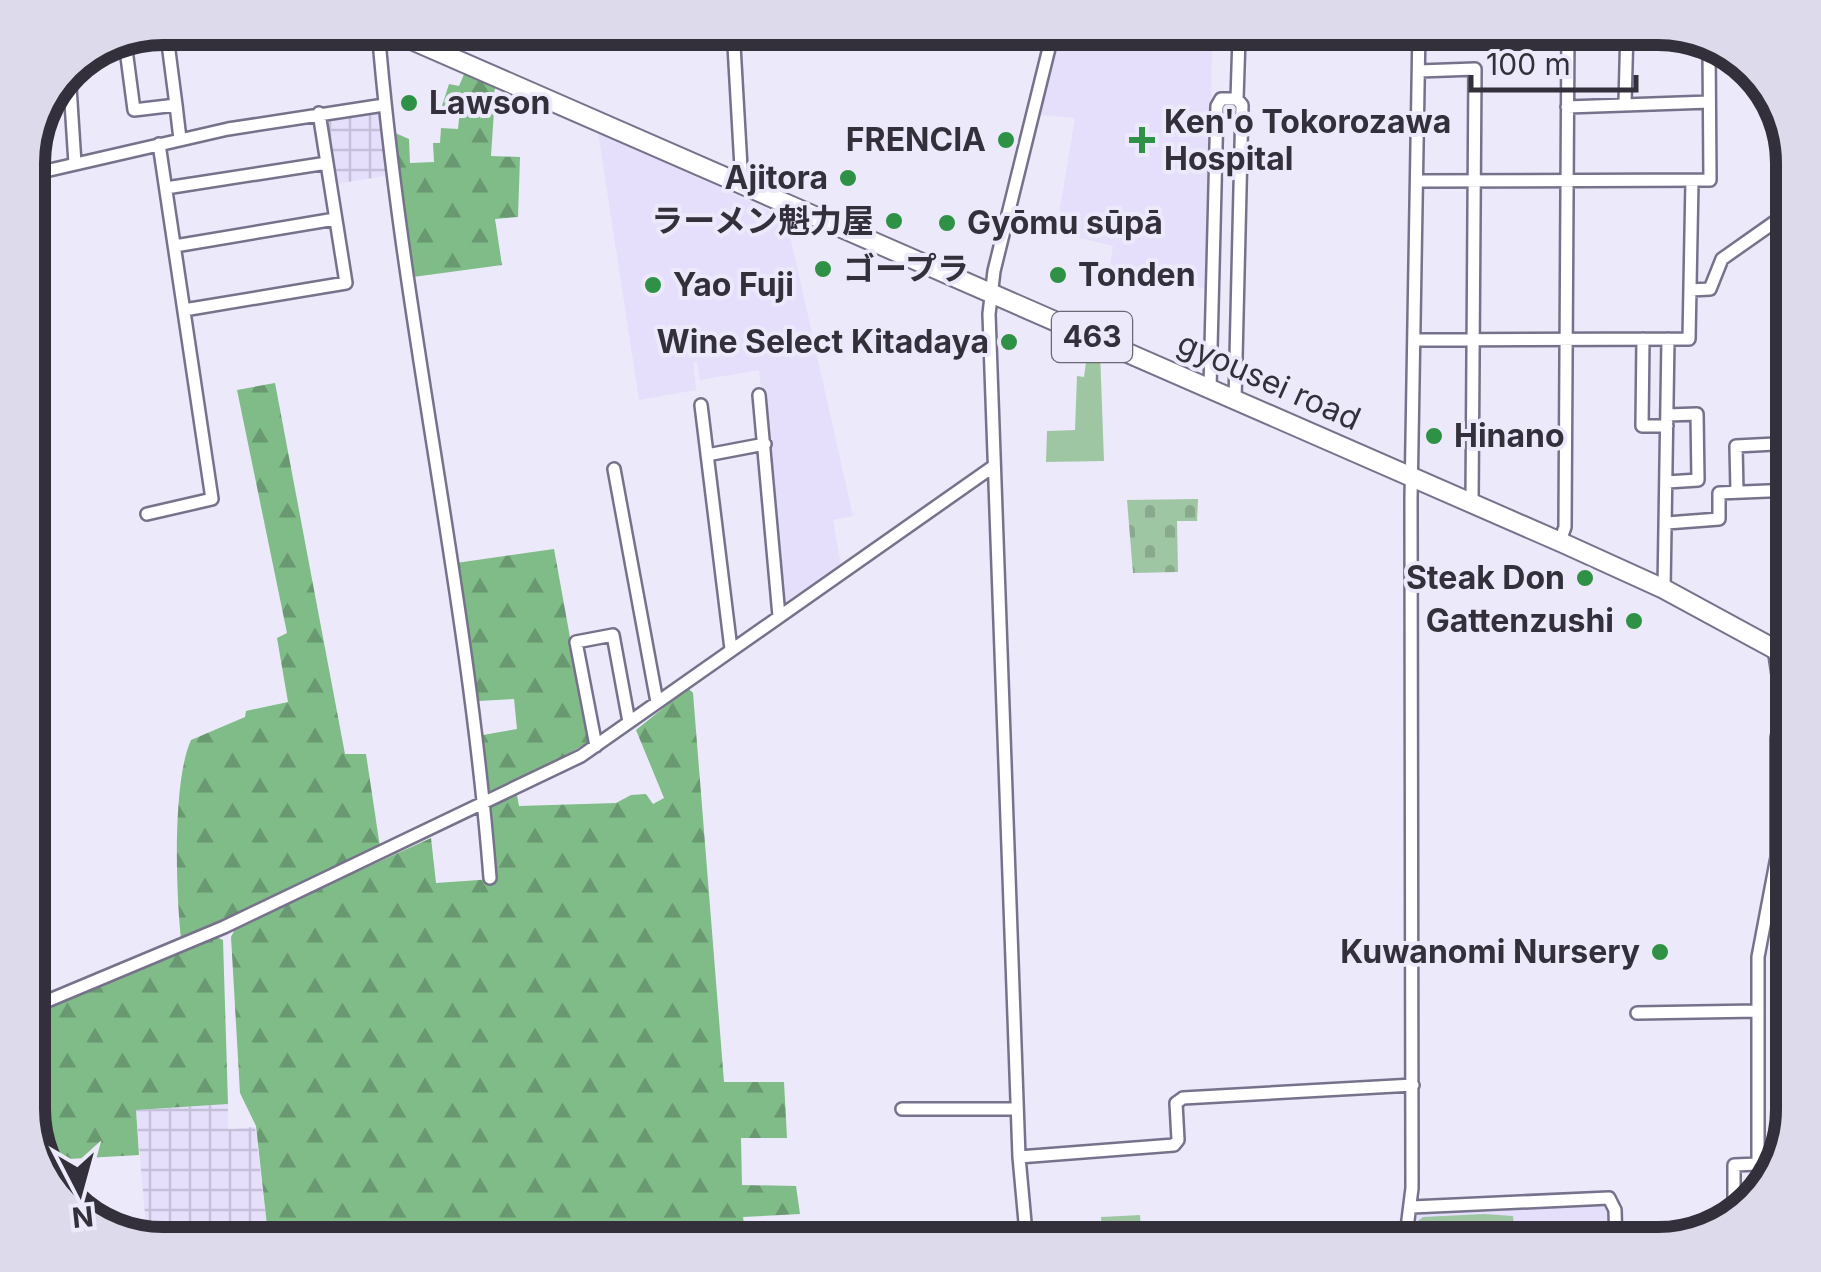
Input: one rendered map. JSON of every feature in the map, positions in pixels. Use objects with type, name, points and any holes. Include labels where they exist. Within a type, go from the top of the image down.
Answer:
[{"type":"highway","name":"gyousei road","points":[[420,45],[1472,502],[1664,589],[1774,648]]},
{"type":"street","points":[[168,45],[180,139]]},
{"type":"street","points":[[382,45],[384,105],[415,348],[451,556],[490,878]]},
{"type":"street","points":[[734,45],[742,186]]},
{"type":"street","points":[[1025,1227],[1018,1157],[990,294],[1050,45]]},
{"type":"street","points":[[1235,400],[1242,105],[1237,99],[1238,45]]},
{"type":"street","points":[[1408,1227],[1412,1207],[1413,478],[1419,45]]},
{"type":"street","points":[[1560,542],[1566,527],[1568,45]]},
{"type":"street","points":[[1626,103],[1627,45]]},
{"type":"street","points":[[126,51],[134,110],[176,105]]},
{"type":"street","points":[[1418,181],[1710,180],[1709,57]]},
{"type":"street","points":[[1419,71],[1476,69],[1472,502]]},
{"type":"street","points":[[70,90],[75,164]]},
{"type":"street","points":[[1210,388],[1217,106],[1221,99],[1237,99]]},
{"type":"street","points":[[1567,106],[1709,102]]},
{"type":"street","points":[[45,171],[180,139],[384,105]]},
{"type":"street","points":[[184,310],[346,283],[319,113]]},
{"type":"street","points":[[147,514],[212,499],[159,144]]},
{"type":"street","points":[[166,188],[327,163]]},
{"type":"street","points":[[1415,340],[1690,339],[1692,181]]},
{"type":"street","points":[[175,246],[336,220]]},
{"type":"street","points":[[1690,290],[1710,289],[1722,260],[1776,222]]},
{"type":"street","points":[[1643,338],[1642,426],[1697,414],[1698,480],[1667,482]]},
{"type":"street","points":[[1664,589],[1668,339]]},
{"type":"street","points":[[759,395],[779,616]]},
{"type":"street","points":[[701,405],[731,649]]},
{"type":"street","points":[[707,455],[765,444]]},
{"type":"street","points":[[1736,492],[1736,446],[1776,444]]},
{"type":"street","points":[[45,1002],[224,926],[484,804],[596,746],[994,466]]},
{"type":"street","points":[[614,469],[657,702]]},
{"type":"street","points":[[1667,523],[1719,519],[1719,493],[1776,491]]},
{"type":"street","points":[[596,746],[576,642],[612,635],[629,722]]},
{"type":"street","points":[[1774,648],[1776,661]]},
{"type":"street","points":[[1758,1164],[1758,957],[1776,862]]},
{"type":"street","points":[[1637,1013],[1758,1012]]},
{"type":"street","points":[[1018,1157],[1174,1145],[1178,1136],[1176,1103],[1182,1098],[1412,1085]]},
{"type":"street","points":[[902,1109],[1018,1109]]},
{"type":"street","points":[[1734,1199],[1734,1165],[1762,1164]]},
{"type":"street","points":[[1412,1207],[1609,1198],[1615,1210],[1616,1227]]},
{"type":"shaded area","name":"Ken'o Tokorozawa Hospital","points":[[1057,45],[1212,45],[1210,289],[1109,274],[1113,246],[1056,232],[1075,118],[1039,115]]},
{"type":"shaded area","points":[[380,111],[390,175],[337,184],[327,118]]},
{"type":"shaded area","points":[[598,132],[786,218],[853,516],[833,520],[841,566],[785,607],[759,370],[700,380],[697,362],[693,363],[696,390],[639,400]]},
{"type":"shaded area","points":[[228,1104],[228,1129],[255,1127],[267,1227],[146,1226],[136,1110]]},
{"type":"shaded area","points":[[1602,1203],[1608,1209],[1609,1227],[1415,1227],[1417,1216]]},
{"type":"green space","points":[[465,72],[496,85],[490,109],[494,111],[491,156],[520,157],[518,217],[495,219],[502,265],[413,277],[393,132],[409,139],[410,163],[434,162],[433,143],[440,143],[441,128],[458,129],[460,109],[442,106],[449,84],[459,86]]},
{"type":"green space","points":[[1088,348],[1100,352],[1104,461],[1046,462],[1047,431],[1075,430],[1077,376],[1084,377]]},
{"type":"green space","points":[[275,383],[345,754],[366,754],[380,847],[181,939],[178,809],[191,740],[245,717],[246,711],[288,702],[277,638],[287,633],[237,390]]},
{"type":"green space","points":[[1198,499],[1197,521],[1177,521],[1178,572],[1133,573],[1127,500]]},
{"type":"green space","points":[[554,549],[589,742],[495,794],[488,789],[483,735],[517,729],[514,699],[478,701],[456,563]]},
{"type":"green space","points":[[688,688],[693,693],[724,1082],[784,1082],[787,1138],[741,1138],[742,1185],[796,1186],[800,1214],[743,1217],[744,1227],[267,1227],[256,1126],[240,1093],[231,937],[236,927],[431,838],[436,883],[493,879],[488,809],[517,795],[519,806],[616,803],[631,795],[646,794],[653,804],[664,798],[636,730]]},
{"type":"green space","points":[[214,936],[223,940],[228,1104],[136,1110],[139,1155],[57,1160],[45,1117],[45,1008]]},
{"type":"green space","points":[[1484,1214],[1513,1216],[1514,1225],[1585,1223],[1589,1227],[1417,1227],[1423,1217]]},
{"type":"green space","points":[[1140,1215],[1141,1227],[1102,1227],[1101,1217]]},
{"type":"place","name":"Lawson","points":[[409,103]]},
{"type":"place","name":"FRENCIA","points":[[1006,140]]},
{"type":"place","name":"Ken'o Tokorozawa Hospital","points":[[1142,140]]},
{"type":"place","name":"Ajitora","points":[[848,178]]},
{"type":"place","name":"ラーメン魁力屋","points":[[894,221]]},
{"type":"place","name":"Gyōmu sūpā","points":[[947,223]]},
{"type":"place","name":"ゴープラ","points":[[823,269]]},
{"type":"place","name":"Tonden","points":[[1058,275]]},
{"type":"place","name":"Yao Fuji","points":[[653,285]]},
{"type":"place","name":"Wine Select Kitadaya","points":[[1009,342]]},
{"type":"place","name":"Hinano","points":[[1434,436]]},
{"type":"place","name":"Steak Don","points":[[1585,578]]},
{"type":"place","name":"Gattenzushi","points":[[1634,621]]},
{"type":"place","name":"Kuwanomi Nursery","points":[[1660,952]]}]
